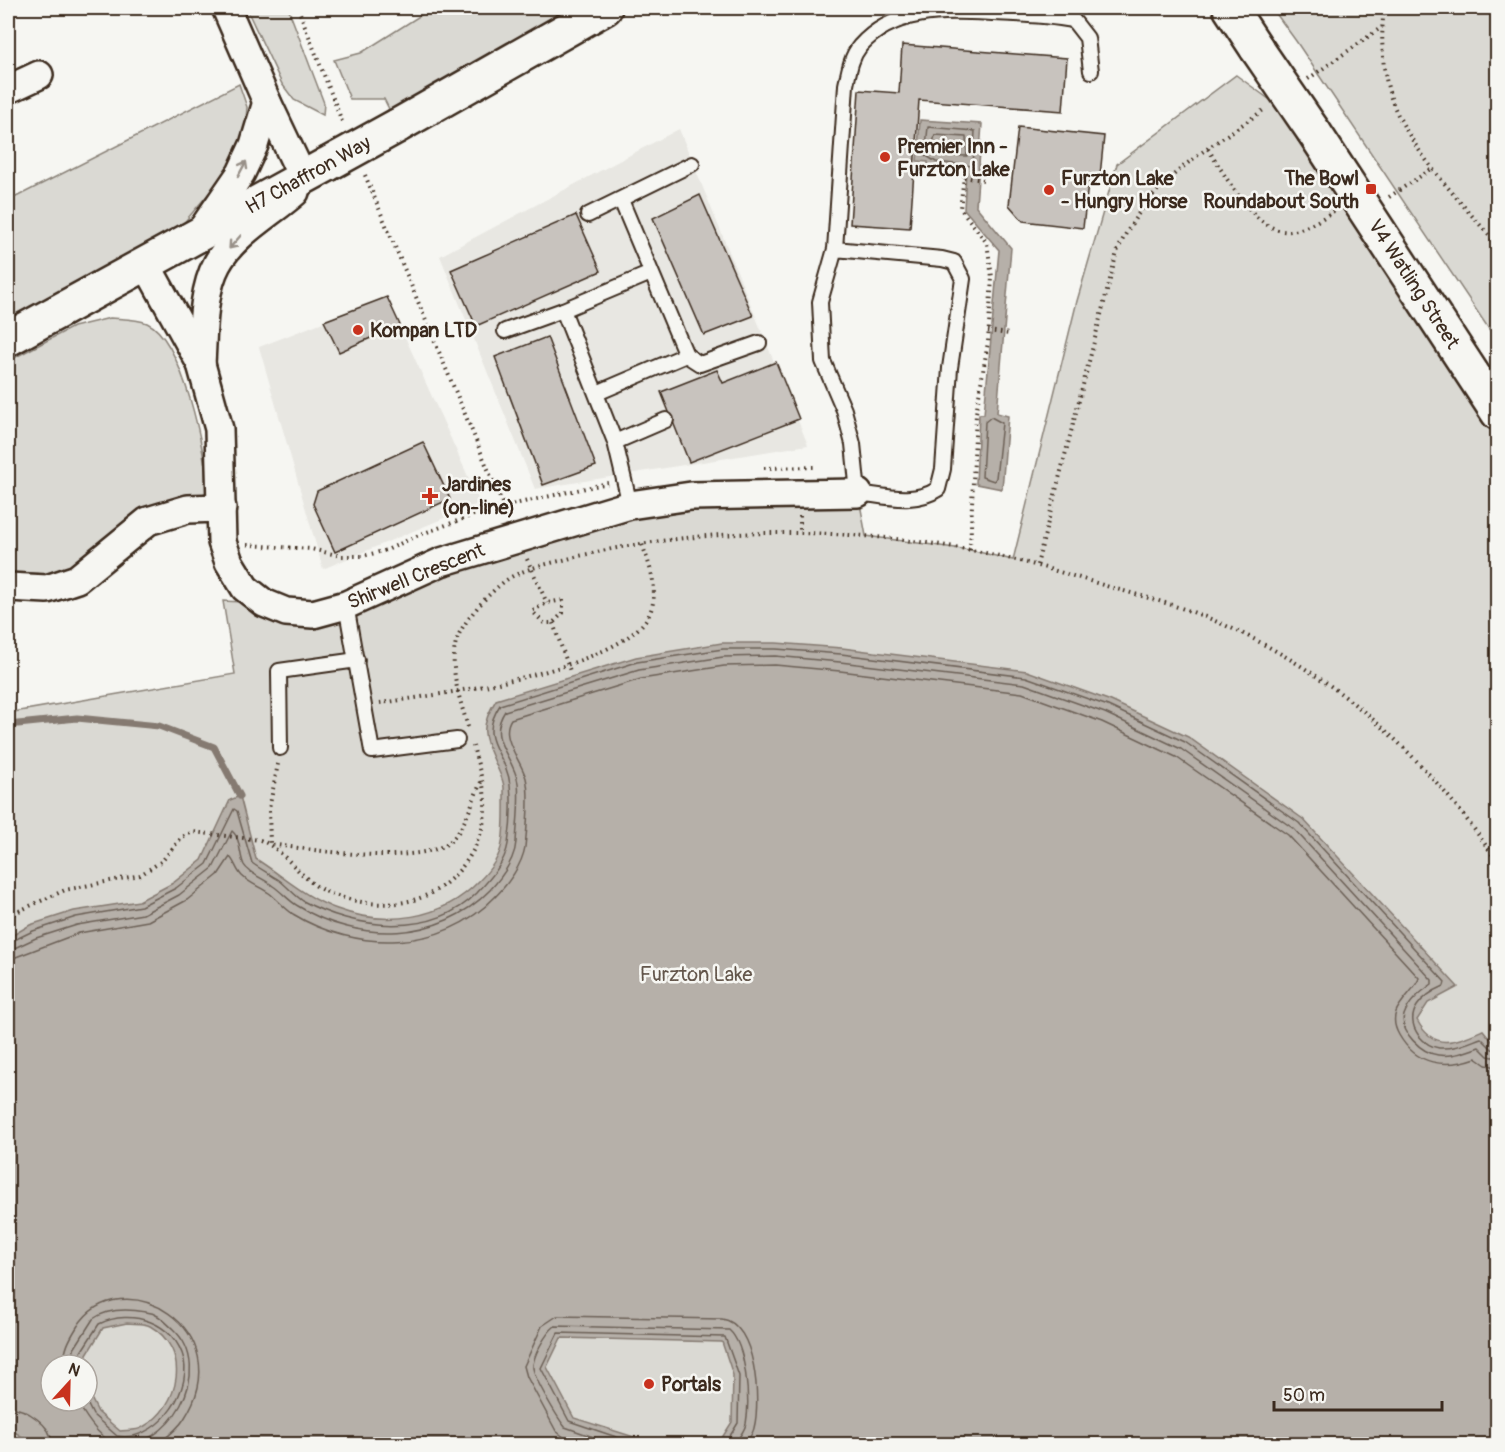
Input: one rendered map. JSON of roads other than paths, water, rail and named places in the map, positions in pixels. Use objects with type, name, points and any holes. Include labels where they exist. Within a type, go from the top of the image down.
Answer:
[{"type":"street","points":[[226,8],[267,102],[316,171]]},
{"type":"street","name":"H7 Chaffron Way","points":[[8,339],[199,236],[605,8]]},
{"type":"street","name":"V4 Watling Street","points":[[1230,8],[1314,132],[1371,198],[1497,413]]},
{"type":"street","points":[[8,84],[9,89],[39,75]]},
{"type":"street","points":[[199,236],[241,173],[254,145],[267,102]]},
{"type":"street","name":"Shirwell Crescent","points":[[201,364],[204,308],[217,264],[243,234],[316,171]]},
{"type":"street","name":"Shirwell Crescent","points":[[146,264],[201,364],[219,429],[222,542],[229,562],[244,588],[264,603],[286,612],[313,614],[346,605],[441,562],[630,505],[691,496],[858,493]]},
{"type":"street","points":[[8,586],[47,589],[77,579],[148,521],[188,509],[222,508]]},
{"type":"lane","points":[[835,249],[942,259],[954,262],[963,279],[950,368],[943,469],[938,489],[926,497],[907,499],[858,493],[853,444],[844,410],[823,361],[820,302],[835,249],[846,85],[851,62],[859,47],[876,32],[903,19],[939,11],[1048,15],[1073,20],[1087,38],[1090,71]]},
{"type":"lane","points":[[588,215],[692,164]]},
{"type":"lane","points":[[621,200],[686,356],[700,364],[759,343]]},
{"type":"lane","points":[[505,331],[563,310],[651,273]]},
{"type":"lane","points":[[563,310],[615,442],[630,505]]},
{"type":"lane","points":[[597,393],[686,356]]},
{"type":"lane","points":[[615,442],[666,420]]},
{"type":"lane","points":[[346,605],[366,705],[372,751],[457,740]]},
{"type":"lane","points":[[280,748],[279,671],[357,660]]},
{"type":"water","points":[[920,120],[982,124],[976,206],[1011,248],[997,413],[1008,416],[1002,489],[976,484],[979,414],[984,414],[999,250],[964,209],[966,171],[928,168],[928,162],[917,161]]},
{"type":"water","name":"Furzton Lake","points":[[722,643],[776,643],[842,648],[1027,671],[1111,701],[1188,737],[1303,819],[1458,987],[1428,1003],[1417,1020],[1424,1030],[1431,1037],[1446,1042],[1483,1030],[1497,1047],[1497,1444],[718,1444],[732,1422],[733,1375],[722,1342],[561,1338],[547,1367],[574,1418],[656,1444],[34,1444],[8,1428],[8,938],[30,925],[74,911],[139,901],[173,883],[202,860],[230,800],[240,796],[256,859],[315,899],[337,909],[375,918],[412,916],[431,912],[448,904],[464,894],[483,877],[501,848],[504,823],[504,785],[485,733],[487,718],[496,700],[636,657]],"holes":[[[127,1323],[150,1326],[163,1336],[172,1349],[176,1363],[173,1392],[166,1406],[156,1418],[141,1428],[120,1431],[99,1413],[39,1413],[39,1353],[88,1353],[103,1328]]]},
{"type":"waterway","points":[[8,725],[77,718],[159,726],[214,747],[240,796]]},
{"type":"place","name":"Premier Inn - Furzton Lake","points":[[885,157]]},
{"type":"place","name":"The Bowl Roundabout South","points":[[1371,189]]},
{"type":"place","name":"Furzton Lake - Hungry Horse","points":[[1049,190]]},
{"type":"place","name":"Kompan LTD","points":[[358,330]]},
{"type":"place","name":"Jardines (on-line)","points":[[430,496]]},
{"type":"place","name":"Portals","points":[[649,1384]]}]
